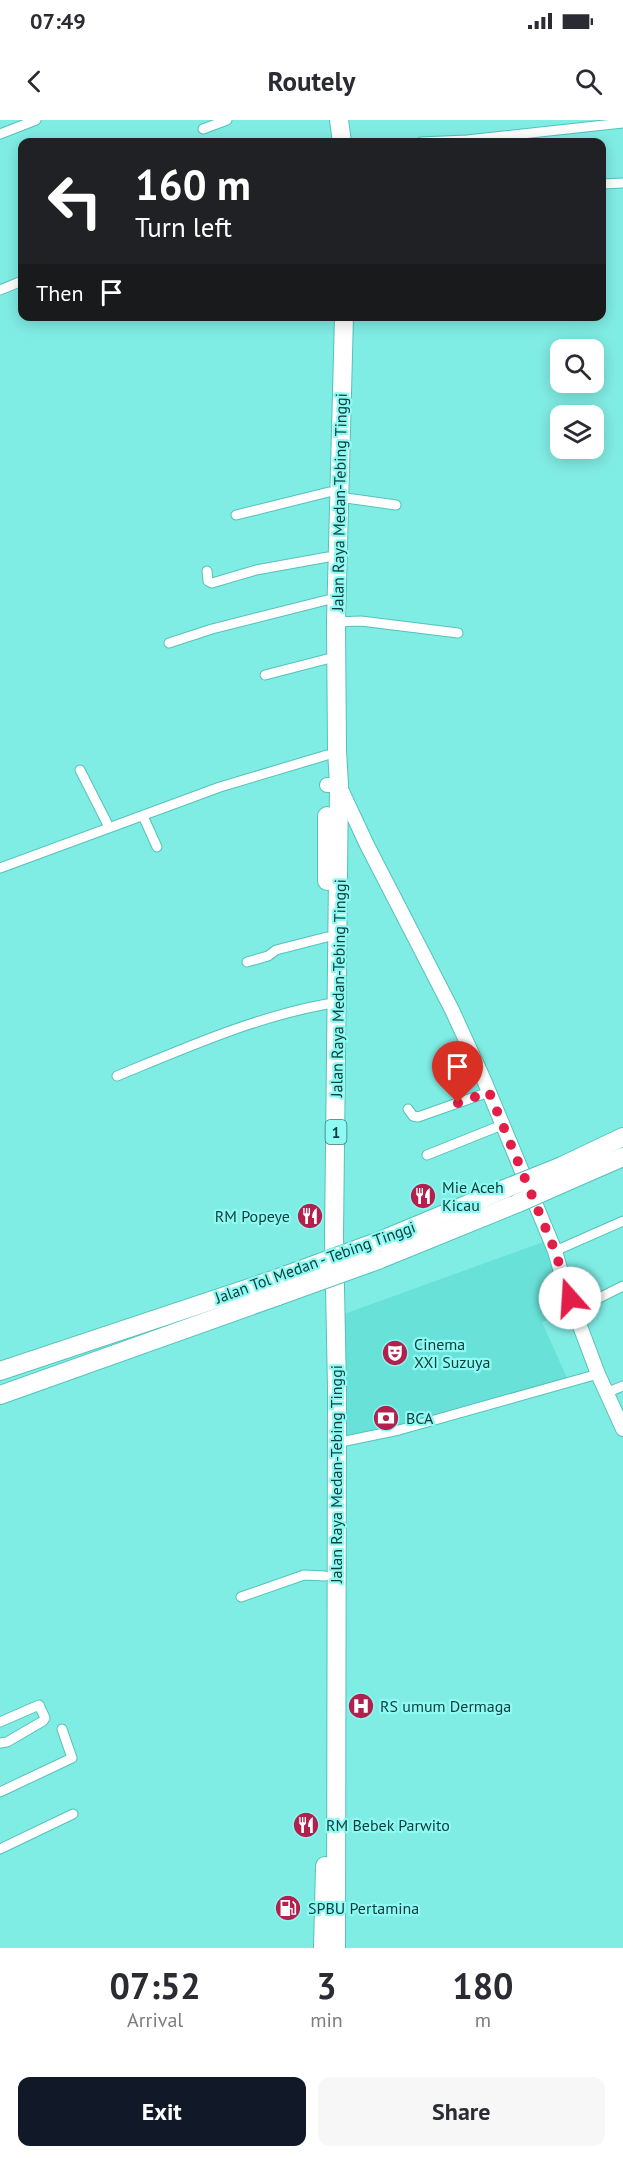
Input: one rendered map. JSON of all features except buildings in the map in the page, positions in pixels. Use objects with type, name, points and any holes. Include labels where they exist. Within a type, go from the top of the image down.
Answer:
[{"type":"highway","points":[[328,120],[331,138]]},
{"type":"highway","points":[[339,120],[341,138]]},
{"type":"highway","name":"Jalan Raya Medan-Tebing Tinggi","points":[[323,1948],[327,937],[333,785],[337,750],[331,321]]},
{"type":"highway","name":"Jalan Raya Medan-Tebing Tinggi","points":[[336,1948],[338,1698],[334,1236],[346,818],[333,785],[327,755],[327,600],[344,321]]},
{"type":"highway","points":[[566,1173],[623,1137]]},
{"type":"highway","points":[[277,1287],[377,1251],[566,1173],[623,1157]]},
{"type":"highway","name":"Jalan Tol Medan - Tebing Tinggi","points":[[0,1371],[277,1287]]},
{"type":"highway","name":"Jalan Tol Medan - Tebing Tinggi","points":[[0,1395],[277,1287]]},
{"type":"main road","points":[[346,818],[452,1010],[555,1251],[565,1286],[598,1374],[623,1429]]},
{"type":"street","points":[[0,134],[36,120]]},
{"type":"street","points":[[203,129],[227,120]]},
{"type":"street","points":[[485,138],[623,123]]},
{"type":"street","points":[[606,184],[623,183]]},
{"type":"street","points":[[0,290],[18,283]]},
{"type":"street","points":[[236,515],[334,494],[396,505]]},
{"type":"street","points":[[207,571],[208,581],[212,583],[256,570],[328,557]]},
{"type":"street","points":[[169,643],[212,629],[327,600]]},
{"type":"street","points":[[336,622],[361,621],[458,633]]},
{"type":"street","points":[[265,675],[327,659]]},
{"type":"street","points":[[0,868],[220,787],[327,755]]},
{"type":"street","points":[[80,770],[109,827]]},
{"type":"street","points":[[143,816],[157,847]]},
{"type":"street","points":[[247,962],[267,956],[276,950],[327,937]]},
{"type":"street","points":[[117,1076],[276,1016],[327,1004]]},
{"type":"street","points":[[408,1109],[413,1116],[418,1117],[489,1092]]},
{"type":"street","points":[[427,1155],[502,1125]]},
{"type":"street","points":[[555,1251],[623,1221]]},
{"type":"street","points":[[575,1310],[623,1287]]},
{"type":"street","points":[[336,1443],[399,1430],[598,1374]]},
{"type":"street","points":[[606,1393],[623,1386]]},
{"type":"street","points":[[241,1596],[304,1575],[325,1576]]},
{"type":"street","points":[[0,1722],[39,1705],[45,1718],[7,1742],[0,1743]]},
{"type":"street","points":[[0,1792],[72,1758],[62,1729]]},
{"type":"street","points":[[0,1849],[73,1814]]},
{"type":"shaded area","points":[[546,1241],[572,1311],[542,1322],[568,1380],[343,1439],[344,1314]]},
{"type":"place","name":"Mie Aceh Kicau","points":[[423,1196]]},
{"type":"place","name":"RM Popeye","points":[[310,1216]]},
{"type":"place","name":"Cinema XXI Suzuya","points":[[395,1353]]},
{"type":"place","name":"BCA","points":[[386,1418]]},
{"type":"place","name":"RS umum Dermaga","points":[[361,1706]]},
{"type":"place","name":"RM Bebek Parwito","points":[[306,1825]]},
{"type":"place","name":"SPBU Pertamina","points":[[288,1908]]},
{"type":"route","points":[[458,1103],[489,1092],[555,1251],[570,1298]]}]
